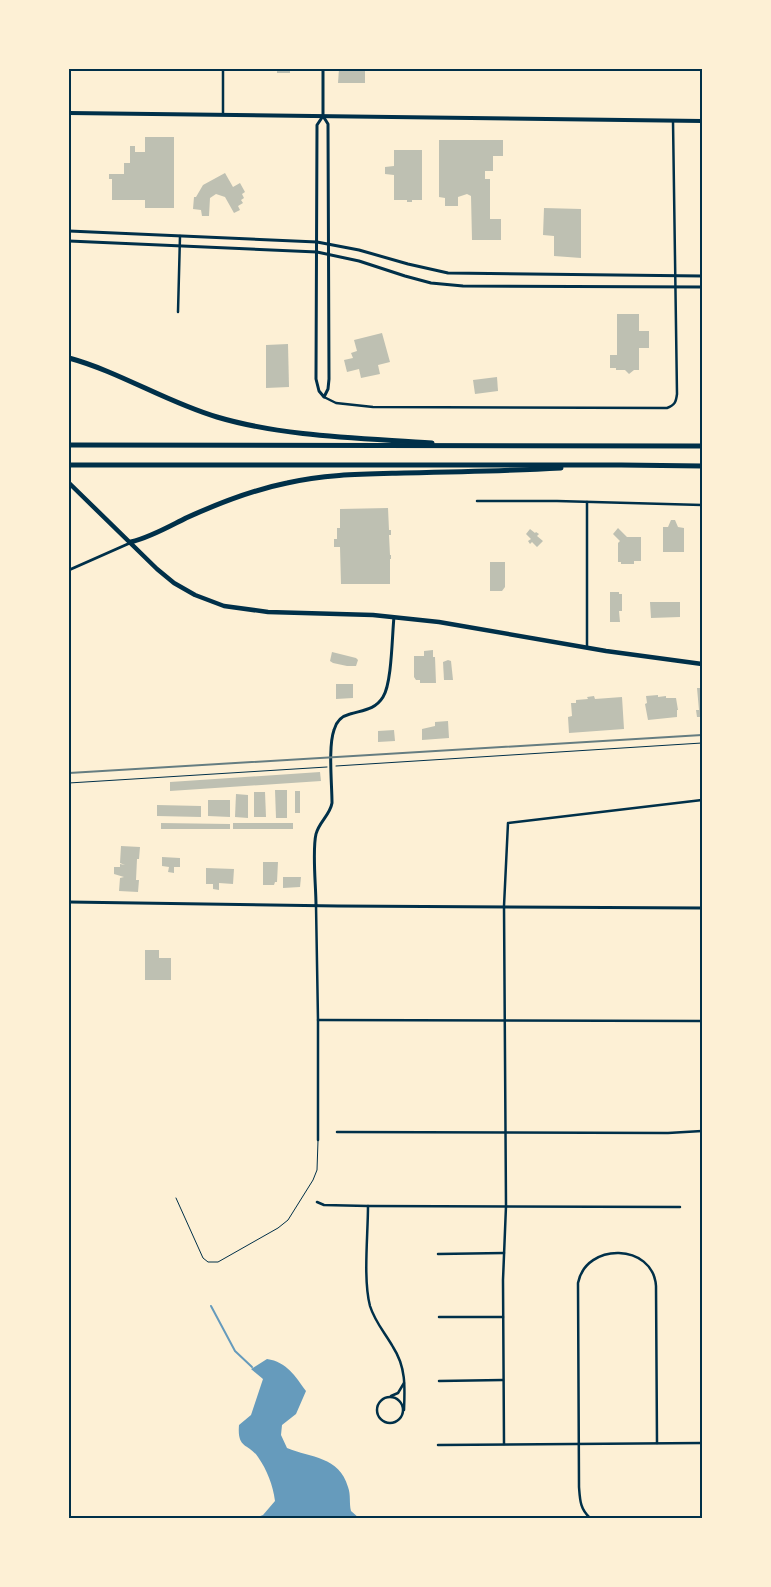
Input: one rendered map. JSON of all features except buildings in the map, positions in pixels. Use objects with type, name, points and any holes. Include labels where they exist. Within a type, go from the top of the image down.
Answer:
[{"type":"highway","points":[[69,358],[97,367],[199,411],[249,425],[304,433],[478,446]]},
{"type":"highway","points":[[69,445],[702,446]]},
{"type":"highway","points":[[69,465],[702,466]]},
{"type":"highway","points":[[131,542],[153,535],[186,518],[238,496],[308,479],[349,475],[509,471],[621,465]]},
{"type":"main road","points":[[69,113],[702,121]]},
{"type":"main road","points":[[69,483],[157,569],[174,583],[195,595],[224,606],[268,612],[394,616],[471,626],[587,648],[702,664]]},
{"type":"street","points":[[223,69],[223,114]]},
{"type":"street","points":[[323,69],[323,116],[328,124],[330,255],[329,379],[328,389],[324,397]]},
{"type":"street","points":[[323,116],[317,125],[316,379],[319,391],[324,397],[336,403],[373,407],[667,408],[673,406],[676,402],[673,121]]},
{"type":"street","points":[[69,231],[317,242],[360,250],[448,273],[702,276]]},
{"type":"street","points":[[178,312],[180,236]]},
{"type":"street","points":[[69,241],[317,252],[359,261],[405,276],[448,285],[497,287],[702,287]]},
{"type":"street","points":[[477,501],[702,505]]},
{"type":"street","points":[[587,502],[587,648]]},
{"type":"street","points":[[69,570],[131,542]]},
{"type":"street","points":[[318,1140],[315,841],[319,827],[331,809],[332,803],[333,731],[337,723],[344,716],[372,708],[384,696],[388,681],[394,616]]},
{"type":"street","points":[[504,1444],[503,1317],[506,1133],[504,906],[508,823],[702,800]]},
{"type":"street","points":[[69,902],[702,908]]},
{"type":"street","points":[[318,1020],[702,1022]]},
{"type":"street","points":[[336,1132],[702,1132]]},
{"type":"street","points":[[317,1202],[324,1205],[368,1206],[680,1207]]},
{"type":"street","points":[[368,1206],[368,1294],[374,1317],[401,1362],[405,1380],[404,1410],[401,1418],[389,1423],[381,1420],[377,1412],[379,1403],[401,1390],[405,1380]]},
{"type":"street","points":[[438,1254],[504,1253]]},
{"type":"street","points":[[590,1518],[583,1511],[580,1502],[578,1288],[579,1277],[585,1267],[597,1257],[622,1253],[632,1255],[644,1262],[651,1270],[655,1281],[657,1443]]},
{"type":"street","points":[[439,1318],[503,1317]]},
{"type":"street","points":[[439,1381],[503,1380]]},
{"type":"street","points":[[390,1397],[398,1399],[404,1410]]},
{"type":"street","points":[[438,1445],[702,1443]]},
{"type":"lane","points":[[176,1198],[203,1258],[208,1262],[216,1263],[278,1228],[288,1220],[313,1180],[317,1170],[318,1140]]},
{"type":"path","points":[[337,766],[702,743]]},
{"type":"path","points":[[69,783],[327,767]]},
{"type":"water","points":[[267,1359],[285,1366],[306,1391],[296,1414],[282,1425],[281,1435],[287,1448],[323,1460],[338,1469],[348,1487],[351,1511],[359,1518],[255,1518],[263,1515],[275,1501],[274,1495],[269,1478],[258,1457],[241,1442],[239,1425],[251,1415],[263,1379],[251,1369]]},
{"type":"waterway","points":[[211,1306],[235,1351],[252,1367]]},
{"type":"railway","points":[[69,773],[702,735]]}]
